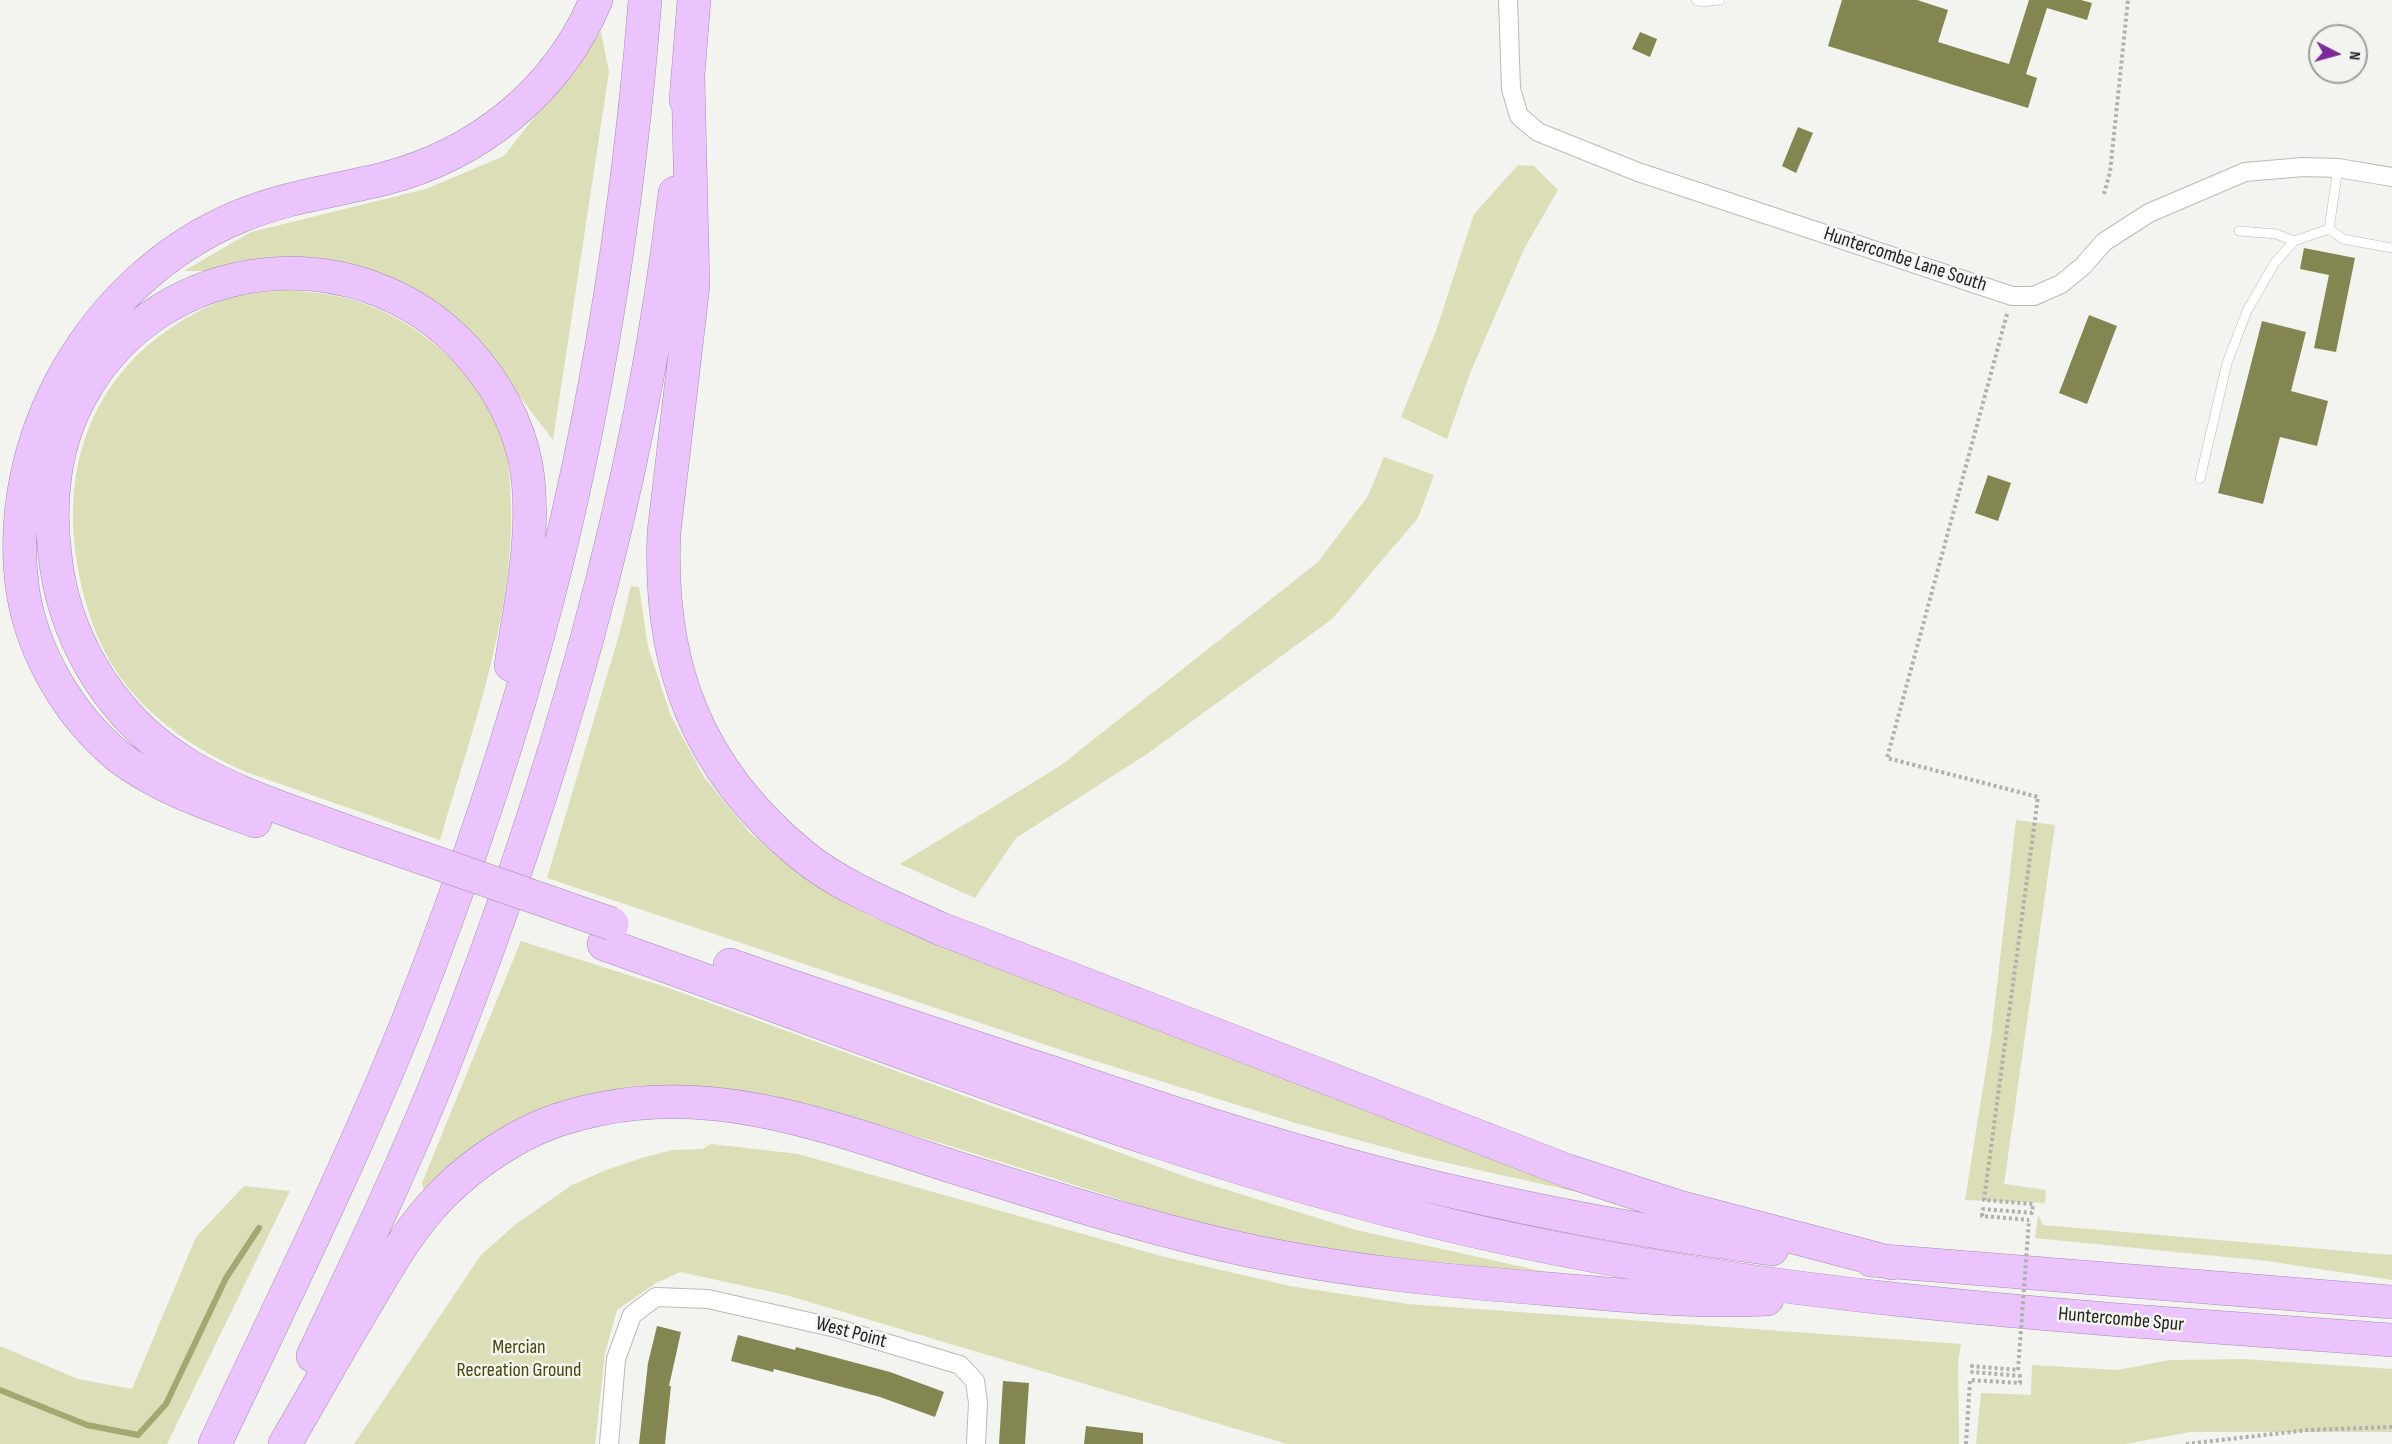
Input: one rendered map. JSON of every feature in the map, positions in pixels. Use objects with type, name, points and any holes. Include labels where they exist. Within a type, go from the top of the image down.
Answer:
[{"type":"highway","points":[[596,0],[577,38],[550,77],[502,124],[436,162],[383,179],[307,195],[256,210],[195,239],[162,262],[112,308],[78,350],[52,396],[35,441],[28,465],[20,519],[19,551],[22,582],[33,633],[56,681],[74,709],[103,742],[142,772],[207,803],[342,840],[608,934],[1042,1102],[1217,1161],[1316,1191],[1507,1239],[1600,1258],[1766,1285],[1850,1295]]},
{"type":"highway","points":[[215,1444],[313,1237],[407,1023],[494,783],[548,600],[590,411],[618,249],[645,0]]},
{"type":"highway","points":[[272,1444],[394,1182],[441,1072],[517,866],[561,731],[588,637],[632,456],[672,219],[688,78],[694,0]]},
{"type":"highway","points":[[688,78],[693,286],[664,532],[663,572],[667,628],[681,681],[708,745],[718,765],[756,812],[803,856],[826,871],[859,890],[939,928],[1568,1171],[1679,1207],[1892,1263]]},
{"type":"highway","points":[[342,840],[223,784],[164,750],[129,720],[109,695],[78,643],[62,598],[53,541],[53,487],[63,439],[82,393],[118,347],[150,318],[184,297],[230,280],[266,274],[305,273],[345,279],[387,293],[424,314],[460,344],[484,372],[510,415],[526,465],[527,532],[524,578],[494,783]]},
{"type":"highway","points":[[608,934],[1161,1109],[1402,1179],[1496,1202],[1681,1237],[1892,1263]]},
{"type":"highway","points":[[285,1444],[402,1246],[418,1223],[456,1182],[477,1164],[525,1134],[585,1112],[643,1101],[701,1102],[766,1110],[1124,1218],[1236,1247],[1315,1264],[1407,1277],[1641,1297],[1725,1301],[1850,1295]]},
{"type":"highway","name":"Huntercombe Spur","points":[[1892,1263],[2392,1302]]},
{"type":"highway","name":"Huntercombe Spur","points":[[1850,1295],[2120,1320],[2392,1340]]},
{"type":"street","name":"Huntercombe Lane South","points":[[1508,0],[1511,89],[1519,116],[1538,132],[1638,172],[2012,296],[2034,296],[2061,284],[2083,266],[2104,242],[2149,213],[2245,172],[2303,167],[2338,168],[2392,177]]},
{"type":"street","name":"West Point","points":[[609,1444],[616,1359],[632,1315],[656,1297],[708,1299],[836,1328],[960,1365],[975,1381],[978,1403],[976,1444]]},
{"type":"lane","points":[[1696,0],[1702,2],[1720,0]]},
{"type":"lane","points":[[2329,229],[2338,168]]},
{"type":"lane","points":[[2200,479],[2227,363],[2247,310],[2274,264],[2294,241],[2329,229]]},
{"type":"lane","points":[[2329,229],[2343,239],[2392,248]]},
{"type":"lane","points":[[2239,231],[2276,234],[2294,241]]},
{"type":"path","points":[[2104,194],[2110,172],[2128,0]]},
{"type":"path","points":[[1966,1444],[1970,1380],[2020,1383],[2020,1376],[1972,1372],[1972,1366],[2018,1370],[2030,1220],[1982,1216],[1983,1209],[2032,1213],[2033,1204],[1984,1200],[2037,797],[1887,758],[2012,296]]},
{"type":"path","points":[[2186,1444],[2308,1430],[2392,1427]]},
{"type":"green space","points":[[601,32],[609,72],[553,440],[508,381],[439,305],[378,272],[301,258],[217,271],[184,271],[251,232],[426,189],[504,156]]},
{"type":"green space","points":[[1518,165],[1534,166],[1558,190],[1525,247],[1470,373],[1447,439],[1401,417],[1436,331],[1474,214]]},
{"type":"green space","points":[[285,290],[329,295],[367,305],[385,312],[421,334],[450,358],[469,379],[486,404],[504,445],[509,468],[511,508],[510,550],[505,592],[488,676],[440,840],[246,772],[193,744],[161,721],[120,677],[99,639],[84,596],[73,525],[75,484],[83,446],[97,410],[117,378],[143,349],[176,325],[214,304],[240,296]]},
{"type":"green space","points":[[1384,457],[1434,475],[1418,518],[1332,619],[1147,754],[1016,838],[975,898],[900,864],[1060,766],[1318,562],[1368,496]]},
{"type":"green space","points":[[631,586],[639,587],[648,647],[671,716],[704,777],[750,833],[811,881],[869,916],[1613,1200],[1421,1157],[1299,1124],[1073,1054],[547,878],[619,635]]},
{"type":"green space","points":[[2016,820],[2055,825],[2004,1184],[2046,1190],[2045,1203],[1965,1200],[1991,1038]]},
{"type":"green space","points":[[521,941],[669,988],[1192,1179],[1356,1230],[1550,1273],[1538,1275],[1344,1254],[1127,1207],[1128,1202],[883,1126],[771,1097],[715,1088],[656,1086],[424,1191],[422,1183]]},
{"type":"green space","name":"Mercian Recreation Ground","points":[[711,1144],[798,1154],[1161,1256],[1290,1286],[1408,1304],[1961,1344],[1958,1362],[1959,1444],[1287,1444],[786,1295],[680,1272],[656,1283],[617,1310],[605,1353],[595,1444],[354,1444],[481,1255],[516,1224],[572,1185],[606,1170],[672,1150],[702,1149]]},
{"type":"green space","points":[[244,1186],[290,1191],[167,1444],[0,1444],[0,1346],[78,1379],[132,1389],[196,1237]]},
{"type":"green space","points":[[2038,1215],[2043,1225],[2392,1255],[2392,1280],[2267,1261],[2035,1238]]},
{"type":"green space","points":[[2242,1359],[2392,1369],[2392,1432],[2190,1432],[2125,1444],[1976,1444],[1981,1393],[2031,1395],[2032,1365],[2117,1370],[2170,1360]]},
{"type":"building","points":[[1842,0],[1917,0],[1948,10],[1938,42],[2009,64],[2029,0],[2081,0],[2092,3],[2087,20],[2047,8],[2026,74],[2037,78],[2028,108],[1828,46]]},
{"type":"building","points":[[1640,32],[1657,39],[1650,57],[1632,49]]},
{"type":"building","points":[[1798,127],[1813,133],[1796,173],[1782,166]]},
{"type":"building","points":[[2304,248],[2355,258],[2336,352],[2314,348],[2329,275],[2300,269]]},
{"type":"building","points":[[2089,315],[2117,326],[2087,404],[2059,393]]},
{"type":"building","points":[[2262,321],[2306,332],[2291,391],[2328,401],[2317,446],[2280,437],[2263,504],[2218,493]]},
{"type":"building","points":[[1988,475],[2011,483],[1998,521],[1975,513]]},
{"type":"building","points":[[657,1326],[681,1332],[669,1386],[671,1386],[665,1444],[639,1444],[648,1363]]},
{"type":"building","points":[[738,1335],[795,1350],[796,1347],[890,1372],[944,1392],[935,1417],[880,1397],[774,1369],[773,1372],[731,1361]]},
{"type":"building","points":[[1003,1381],[1029,1383],[1025,1444],[999,1444]]},
{"type":"building","points":[[1086,1426],[1143,1433],[1143,1444],[1084,1444]]},
{"type":"waterway","points":[[0,1390],[87,1425],[138,1435],[166,1404],[226,1278],[259,1228]]}]
